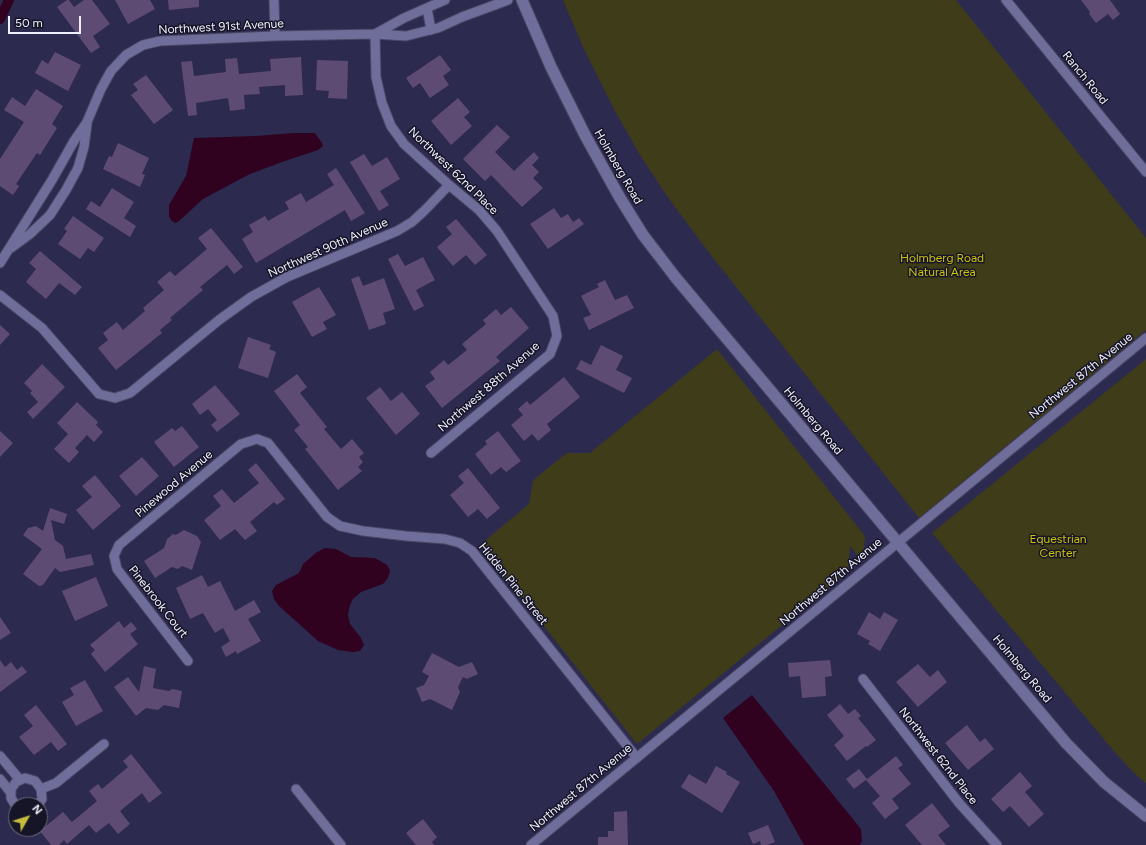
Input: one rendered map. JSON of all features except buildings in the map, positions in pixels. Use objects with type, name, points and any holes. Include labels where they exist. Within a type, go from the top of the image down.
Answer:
[{"type":"street","points":[[274,0],[275,36]]},
{"type":"street","name":"Northwest 91st Avenue","points":[[375,34],[445,0]]},
{"type":"street","name":"Northwest 91st Avenue","points":[[0,263],[87,122],[101,89],[111,71],[126,56],[143,45],[160,41],[275,36],[375,34],[406,36],[438,28],[462,16],[508,0]]},
{"type":"street","name":"Holmberg Road","points":[[522,0],[551,67],[586,137],[620,198],[643,235],[681,284],[1066,743],[1104,782],[1146,816]]},
{"type":"street","name":"Ranch Road","points":[[1006,0],[1146,172]]},
{"type":"street","points":[[426,8],[430,30]]},
{"type":"street","name":"Northwest 62nd Place","points":[[375,34],[376,77],[382,103],[391,126],[404,144],[479,210],[496,231],[554,316],[557,336]]},
{"type":"street","name":"Northwest 91st Avenue","points":[[8,249],[30,234],[45,220],[66,190],[78,168],[84,147],[87,122]]},
{"type":"street","name":"Northwest 90th Avenue","points":[[0,295],[42,328],[98,394],[115,398],[130,393],[219,320],[251,297],[287,277],[397,231],[412,222],[449,185]]},
{"type":"street","name":"Northwest 88th Avenue","points":[[431,453],[550,354],[557,336]]},
{"type":"street","name":"Northwest 87th Avenue","points":[[531,845],[1146,338]]},
{"type":"street","name":"Pinewood Avenue","points":[[114,556],[120,545],[241,444],[257,439]]},
{"type":"street","name":"Hidden Pine Street","points":[[257,439],[268,443],[327,517],[340,526],[363,531],[445,539],[460,543],[472,551],[637,758]]},
{"type":"street","name":"Pinebrook Court","points":[[114,556],[117,569],[188,661]]},
{"type":"street","name":"Northwest 62nd Place","points":[[863,679],[959,803],[997,845]]},
{"type":"street","points":[[41,789],[56,783],[104,744]]},
{"type":"street","points":[[0,756],[20,780]]},
{"type":"street","points":[[0,779],[11,793]]},
{"type":"street","points":[[11,797],[14,785],[20,780],[30,779],[35,781],[41,789],[42,797]]},
{"type":"street","points":[[296,789],[340,845]]},
{"type":"green space","name":"Holmberg Road Natural Area","points":[[563,0],[956,0],[1146,238],[1146,330],[919,518],[710,254],[669,199],[640,155],[615,111],[584,49]]},
{"type":"green space","points":[[717,349],[865,536],[863,558],[861,560],[850,546],[848,571],[637,744],[480,545],[529,504],[533,481],[538,476],[567,453],[590,453]]},
{"type":"green space","name":"Equestrian Center","points":[[1146,359],[1146,783],[1134,773],[1112,749],[932,533]]},
{"type":"shaded area","points":[[315,133],[323,146],[318,150],[250,174],[203,199],[175,223],[169,217],[169,205],[186,176],[194,138]]},
{"type":"shaded area","points":[[325,548],[336,549],[351,557],[375,558],[387,565],[390,570],[388,578],[383,584],[361,592],[353,599],[350,605],[348,615],[350,624],[361,638],[364,645],[360,651],[353,652],[338,650],[318,641],[279,606],[274,599],[272,591],[276,585],[299,573],[303,564],[317,552]]},
{"type":"shaded area","points":[[752,695],[861,829],[862,841],[860,845],[804,845],[774,791],[723,718]]},
{"type":"waterway","points":[[0,19],[9,0]]}]
